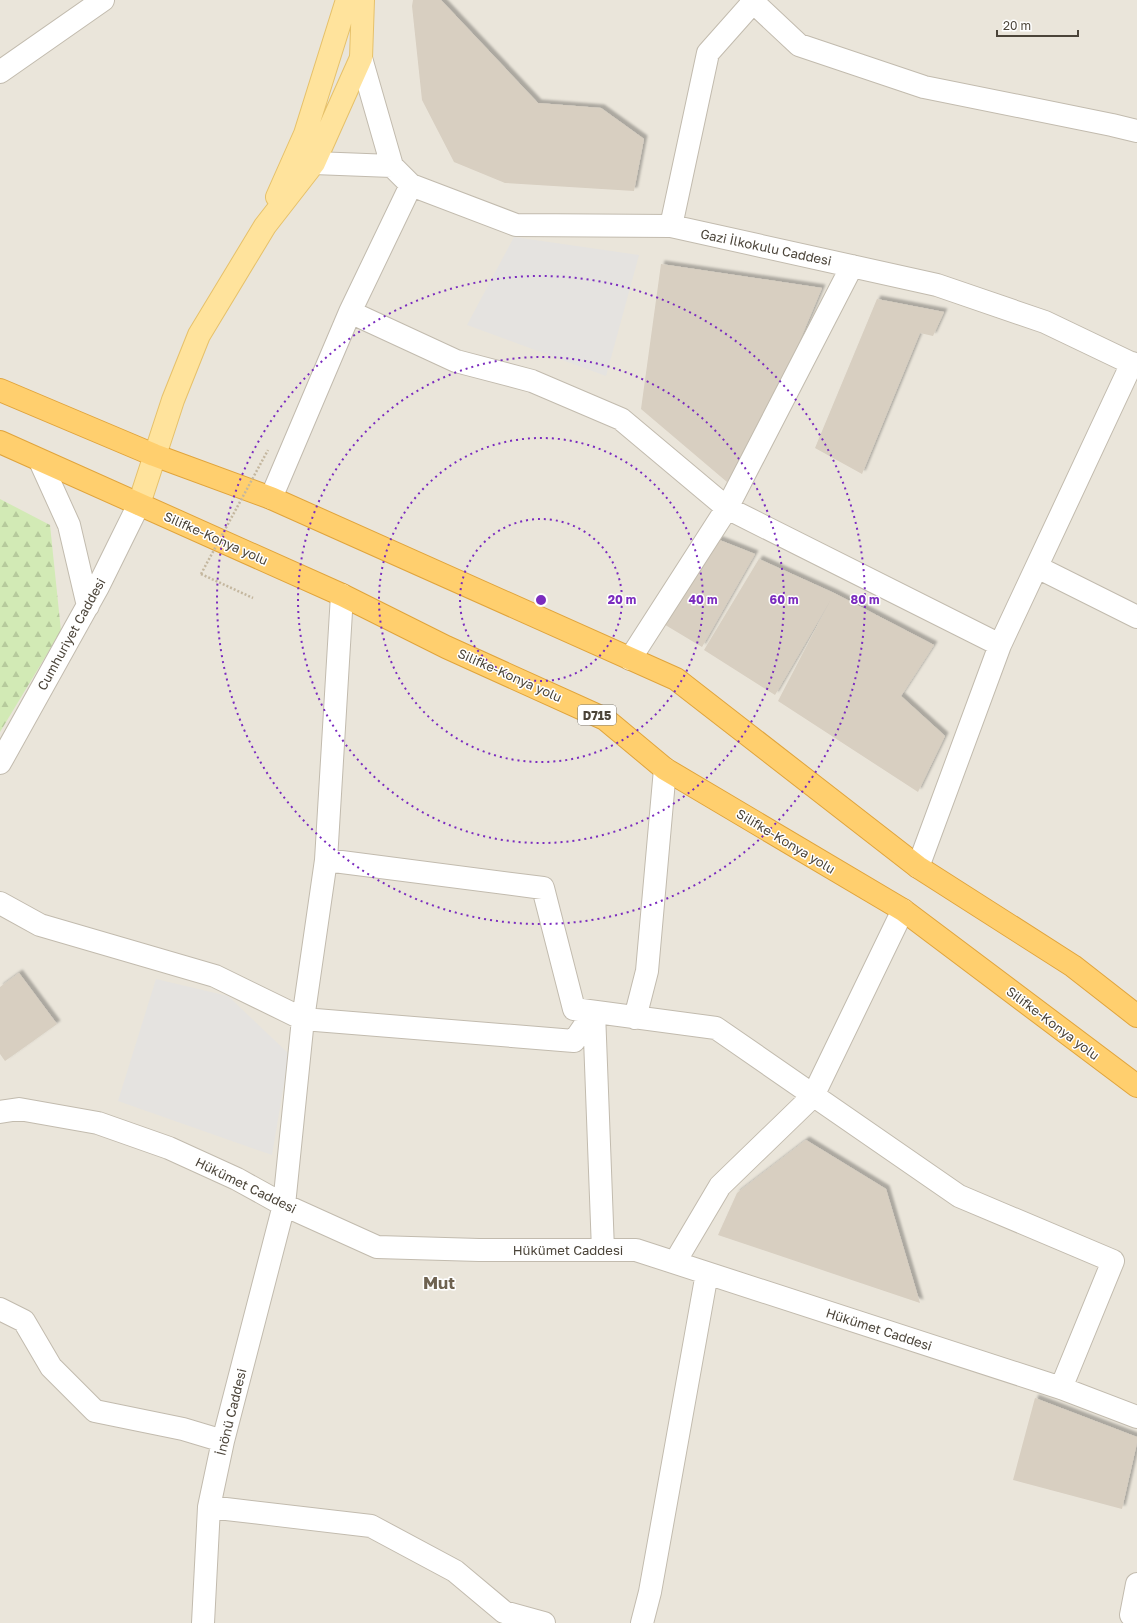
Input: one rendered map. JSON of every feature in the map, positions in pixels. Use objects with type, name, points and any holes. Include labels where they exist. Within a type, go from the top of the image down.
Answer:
[{"type":"highway","points":[[0,390],[154,455],[271,498],[676,680],[918,867],[1073,966],[1134,1007]]},
{"type":"highway","name":"Silifke-Konya yolu","points":[[0,442],[342,595],[446,646],[605,719],[664,769],[903,910],[1137,1086]]},
{"type":"main road","points":[[265,226],[305,134],[347,0]]},
{"type":"main road","points":[[139,504],[173,400],[199,335],[265,226],[314,163],[360,58],[363,0]]},
{"type":"street","points":[[0,72],[103,0]]},
{"type":"street","points":[[671,226],[708,53],[753,1],[799,45],[924,87],[1112,125],[1137,132]]},
{"type":"street","points":[[314,163],[392,166],[360,58]]},
{"type":"street","name":"Gazi İlkokulu Caddesi","points":[[392,166],[411,185],[516,225],[671,226],[937,285],[1045,322],[1135,365]]},
{"type":"street","points":[[271,498],[350,312],[411,185]]},
{"type":"street","points":[[630,659],[727,508],[852,266]]},
{"type":"street","points":[[350,312],[456,361],[532,381],[621,418],[727,508],[1000,645]]},
{"type":"street","points":[[918,867],[1000,645],[1135,365]]},
{"type":"street","points":[[40,461],[69,525],[88,606]]},
{"type":"street","name":"Cumhuriyet Caddesi","points":[[0,763],[88,606],[139,504]]},
{"type":"street","points":[[1037,567],[1137,617]]},
{"type":"street","name":"İnönü Caddesi","points":[[203,1623],[209,1508],[224,1441],[284,1205],[303,1019],[326,860],[342,595]]},
{"type":"street","points":[[635,1018],[648,971],[664,769]]},
{"type":"street","points":[[326,860],[543,888],[574,1009],[716,1028],[959,1196],[1113,1261],[1061,1388]]},
{"type":"street","points":[[0,903],[40,925],[215,976],[303,1019],[574,1041],[594,1012]]},
{"type":"street","points":[[675,1262],[720,1186],[813,1096],[903,910]]},
{"type":"street","points":[[594,1012],[602,1250]]},
{"type":"street","name":"Hükümet Caddesi","points":[[0,1112],[19,1109],[98,1123],[169,1148],[237,1179],[284,1205],[377,1247],[478,1250],[636,1250],[1061,1388],[1137,1417]]},
{"type":"street","points":[[642,1623],[650,1592],[707,1273]]},
{"type":"street","points":[[0,1309],[24,1321],[51,1367],[95,1410],[183,1429],[224,1441]]},
{"type":"street","points":[[209,1508],[371,1526],[455,1571],[504,1612],[544,1623]]},
{"type":"street","points":[[1132,1619],[1137,1584]]},
{"type":"path","points":[[253,598],[201,574],[268,450]]},
{"type":"shaded area","points":[[0,0],[1137,0],[1137,1623],[0,1623]]},
{"type":"shaded area","points":[[514,237],[639,255],[606,376],[467,325]]},
{"type":"shaded area","points":[[156,979],[228,996],[289,1054],[272,1155],[118,1101]]},
{"type":"green space","points":[[0,499],[50,525],[61,631],[0,732]]},
{"type":"building","points":[[413,0],[441,0],[538,103],[601,108],[644,139],[634,191],[505,183],[454,162],[422,100],[412,6]]},
{"type":"building","points":[[661,264],[822,288],[777,395],[727,482],[641,409]]},
{"type":"building","points":[[877,299],[944,312],[933,336],[920,333],[862,474],[815,448]]},
{"type":"building","points":[[717,539],[755,554],[702,647],[662,623]]},
{"type":"building","points":[[759,559],[834,593],[934,645],[901,696],[945,736],[918,792],[778,701],[830,601],[775,695],[704,650]]},
{"type":"building","points":[[19,973],[57,1024],[5,1061],[0,1054],[0,987]]},
{"type":"building","points":[[806,1140],[886,1189],[920,1303],[718,1235],[737,1193]]},
{"type":"building","points":[[1035,1398],[1137,1437],[1137,1443],[1122,1509],[1013,1480]]},
{"type":"district","name":"Mut","points":[[439,1282]]}]
